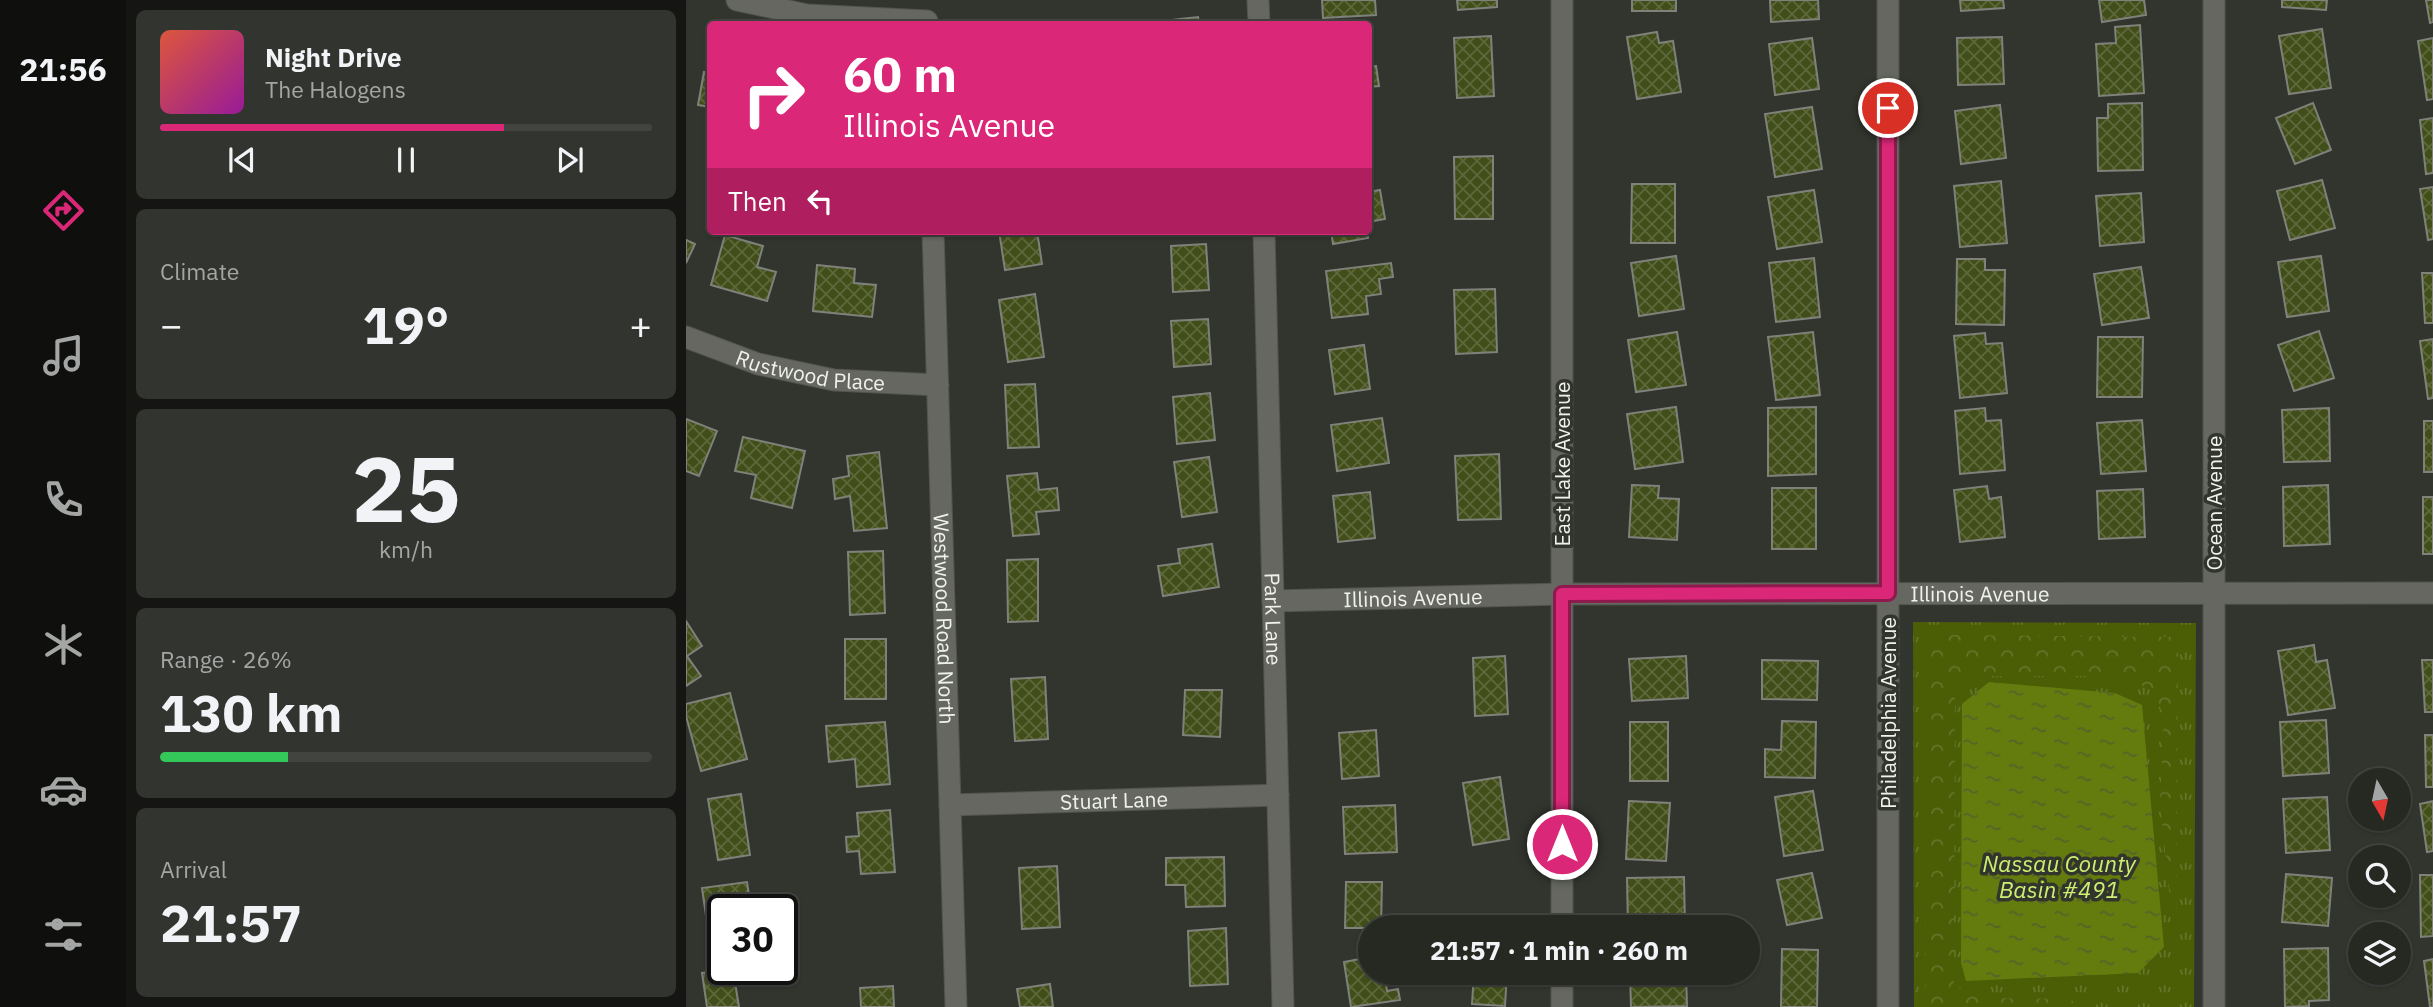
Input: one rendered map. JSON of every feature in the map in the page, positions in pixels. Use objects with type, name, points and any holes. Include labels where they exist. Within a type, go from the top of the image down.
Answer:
[{"type":"street","points":[[737,0],[807,15],[927,15]]},
{"type":"street","points":[[1258,0],[1259,21]]},
{"type":"street","name":"East Lake Avenue","points":[[1562,0],[1562,915]]},
{"type":"street","name":"Philadelphia Avenue","points":[[1888,0],[1888,1007]]},
{"type":"street","name":"Ocean Avenue","points":[[2214,0],[2214,1007]]},
{"type":"street","name":"Westwood Road North","points":[[933,235],[956,1007]]},
{"type":"street","name":"Park Lane","points":[[1264,235],[1283,1007]]},
{"type":"street","name":"Rustwood Place","points":[[686,337],[758,364],[834,380],[938,385]]},
{"type":"street","name":"Illinois Avenue","points":[[1273,601],[1562,594],[2433,593]]},
{"type":"street","name":"Stuart Lane","points":[[950,804],[1278,795]]},
{"type":"street","points":[[1562,985],[1562,1007]]},
{"type":"green space","points":[[1913,622],[2196,623],[2194,1007],[1914,1007]]},
{"type":"green space","points":[[1935,637],[2166,637],[2176,641],[2176,957],[2160,802],[2164,715],[2150,688],[2113,676],[1978,676],[1955,688],[1954,983],[1978,995],[2059,999],[2075,1001],[2088,1007],[1927,1007],[1927,645]]},
{"type":"water","name":"Nassau County Basin #491","points":[[1989,682],[2115,693],[2142,705],[2164,947],[2138,973],[1966,981],[1961,963],[1962,704]]},
{"type":"building","points":[[1322,0],[1375,0],[1376,15],[1323,18]]},
{"type":"building","points":[[1457,0],[1497,0],[1497,7],[1458,10]]},
{"type":"building","points":[[1632,0],[1676,0],[1676,11],[1632,11]]},
{"type":"building","points":[[1770,0],[1818,0],[1819,19],[1771,22]]},
{"type":"building","points":[[1960,0],[2003,0],[2004,8],[1961,11]]},
{"type":"building","points":[[2099,0],[2144,0],[2146,15],[2102,22]]},
{"type":"building","points":[[2282,0],[2327,0],[2326,10],[2282,7]]},
{"type":"building","points":[[2426,0],[2433,0],[2433,22],[2430,23]]},
{"type":"building","points":[[1198,17],[1199,21],[1163,21]]},
{"type":"building","points":[[2140,25],[2144,93],[2099,96],[2096,44],[2116,43],[2115,27]]},
{"type":"building","points":[[2322,29],[2331,88],[2289,94],[2279,36]]},
{"type":"building","points":[[1657,32],[1659,43],[1673,41],[1681,92],[1637,99],[1627,37]]},
{"type":"building","points":[[1491,36],[1494,96],[1457,98],[1454,38]]},
{"type":"building","points":[[2002,37],[2004,84],[1958,85],[1957,38]]},
{"type":"building","points":[[1812,38],[1819,89],[1775,95],[1769,44]]},
{"type":"building","points":[[2433,38],[2433,99],[2427,100],[2418,41]]},
{"type":"building","points":[[1372,66],[1376,66],[1379,86],[1372,87]]},
{"type":"building","points":[[704,72],[707,72],[707,106],[698,105]]},
{"type":"building","points":[[2142,103],[2143,170],[2098,171],[2097,118],[2108,118],[2108,104]]},
{"type":"building","points":[[2313,103],[2331,150],[2295,164],[2276,118]]},
{"type":"building","points":[[2000,105],[2006,158],[1961,164],[1955,111]]},
{"type":"building","points":[[1812,107],[1822,169],[1775,177],[1765,114]]},
{"type":"building","points":[[2433,118],[2433,173],[2426,174],[2420,120]]},
{"type":"building","points":[[1493,156],[1493,219],[1455,219],[1454,157]]},
{"type":"building","points":[[2322,180],[2335,228],[2290,240],[2277,191]]},
{"type":"building","points":[[2001,181],[2007,243],[1960,247],[1954,186]]},
{"type":"building","points":[[1632,184],[1675,184],[1675,243],[1631,243]]},
{"type":"building","points":[[2433,187],[2433,239],[2428,240],[2420,189]]},
{"type":"building","points":[[1380,190],[1385,219],[1372,221],[1372,191]]},
{"type":"building","points":[[1814,190],[1822,242],[1777,249],[1768,197]]},
{"type":"building","points":[[2141,193],[2144,242],[2100,246],[2096,196]]},
{"type":"building","points":[[725,235],[763,246],[757,267],[776,272],[767,301],[711,285]]},
{"type":"building","points":[[1000,235],[1038,235],[1042,264],[1005,270]]},
{"type":"building","points":[[1332,235],[1368,235],[1368,238],[1333,244]]},
{"type":"building","points":[[686,240],[695,244],[686,263]]},
{"type":"building","points":[[1206,244],[1209,290],[1173,292],[1171,246]]},
{"type":"building","points":[[1676,256],[1684,309],[1639,316],[1631,263]]},
{"type":"building","points":[[2321,256],[2329,311],[2287,317],[2278,262]]},
{"type":"building","points":[[1814,258],[1820,317],[1776,322],[1769,263]]},
{"type":"building","points":[[1957,259],[1985,259],[1985,270],[2005,270],[2004,325],[1956,324]]},
{"type":"building","points":[[1391,263],[1393,277],[1379,279],[1381,294],[1366,296],[1368,314],[1332,318],[1326,271]]},
{"type":"building","points":[[817,265],[855,269],[854,283],[876,285],[872,317],[813,311]]},
{"type":"building","points":[[2141,267],[2149,318],[2102,325],[2094,274]]},
{"type":"building","points":[[2422,273],[2433,273],[2433,323],[2425,323]]},
{"type":"building","points":[[1495,289],[1497,352],[1456,354],[1454,290]]},
{"type":"building","points":[[1035,294],[1044,357],[1008,362],[999,300]]},
{"type":"building","points":[[1208,319],[1211,364],[1174,367],[1171,321]]},
{"type":"building","points":[[2319,331],[2334,378],[2294,391],[2278,345]]},
{"type":"building","points":[[1677,332],[1686,385],[1636,392],[1628,340]]},
{"type":"building","points":[[1813,332],[1820,395],[1776,400],[1768,337]]},
{"type":"building","points":[[1985,333],[1986,344],[2002,343],[2007,393],[1960,398],[1954,336]]},
{"type":"building","points":[[2098,337],[2143,337],[2142,397],[2097,397]]},
{"type":"building","points":[[2433,339],[2433,398],[2428,399],[2420,341]]},
{"type":"building","points":[[1364,345],[1370,389],[1335,394],[1329,350]]},
{"type":"building","points":[[1035,384],[1039,447],[1008,448],[1005,385]]},
{"type":"building","points":[[1210,393],[1215,440],[1177,444],[1173,397]]},
{"type":"building","points":[[1676,407],[1683,462],[1635,469],[1627,414]]},
{"type":"building","points":[[1816,407],[1816,474],[1768,476],[1768,408]]},
{"type":"building","points":[[1985,408],[1986,421],[2001,420],[2005,470],[1960,474],[1955,411]]},
{"type":"building","points":[[2329,408],[2330,461],[2284,462],[2282,410]]},
{"type":"building","points":[[1382,418],[1389,463],[1337,471],[1331,425]]},
{"type":"building","points":[[686,419],[717,431],[699,476],[686,471]]},
{"type":"building","points":[[2142,420],[2146,471],[2101,474],[2097,423]]},
{"type":"building","points":[[2424,421],[2433,421],[2433,472],[2424,472]]},
{"type":"building","points":[[743,437],[805,451],[792,508],[751,498],[756,475],[735,471]]},
{"type":"building","points":[[879,452],[887,528],[854,531],[850,496],[835,499],[833,479],[849,476],[847,456]]},
{"type":"building","points":[[1499,454],[1501,519],[1458,520],[1455,456]]},
{"type":"building","points":[[1209,457],[1217,512],[1182,517],[1174,462]]},
{"type":"building","points":[[1037,473],[1039,490],[1057,488],[1059,510],[1036,512],[1039,534],[1013,536],[1007,476]]},
{"type":"building","points":[[1632,485],[1659,486],[1658,498],[1679,499],[1677,540],[1629,537]]},
{"type":"building","points":[[2328,485],[2330,544],[2284,546],[2283,487]]},
{"type":"building","points":[[1987,486],[1989,499],[2001,497],[2005,537],[1960,542],[1954,490]]},
{"type":"building","points":[[1772,488],[1816,488],[1816,549],[1772,549]]},
{"type":"building","points":[[2143,489],[2145,537],[2099,539],[2097,491]]},
{"type":"building","points":[[1370,492],[1375,538],[1338,542],[1333,496]]},
{"type":"building","points":[[2423,497],[2433,497],[2433,554],[2423,554]]},
{"type":"building","points":[[1212,544],[1219,587],[1163,596],[1158,566],[1180,563],[1178,549]]},
{"type":"building","points":[[883,551],[885,613],[850,615],[848,552]]},
{"type":"building","points":[[1038,559],[1038,621],[1008,622],[1007,560]]},
{"type":"building","points":[[686,621],[702,646],[687,656],[701,676],[686,686]]},
{"type":"building","points":[[845,639],[886,639],[886,699],[845,699]]},
{"type":"building","points":[[2314,645],[2316,662],[2327,660],[2335,708],[2288,715],[2278,651]]},
{"type":"building","points":[[1505,656],[1508,714],[1475,716],[1473,658]]},
{"type":"building","points":[[1686,656],[1688,698],[1632,701],[1629,659]]},
{"type":"building","points":[[1762,660],[1818,661],[1817,700],[1762,699]]},
{"type":"building","points":[[2422,660],[2433,660],[2433,712],[2425,712]]},
{"type":"building","points":[[1045,677],[1048,739],[1015,741],[1011,679]]},
{"type":"building","points":[[1185,690],[1222,690],[1220,737],[1183,735]]},
{"type":"building","points":[[730,693],[747,759],[701,771],[686,716],[686,704]]},
{"type":"building","points":[[2326,720],[2329,773],[2283,776],[2280,722]]},
{"type":"building","points":[[1782,721],[1816,722],[1815,778],[1765,777],[1765,749],[1781,750]]},
{"type":"building","points":[[885,722],[890,784],[857,787],[855,759],[829,762],[826,726]]},
{"type":"building","points":[[1630,722],[1668,722],[1668,781],[1630,781]]},
{"type":"building","points":[[1376,730],[1379,776],[1342,779],[1339,733]]},
{"type":"building","points":[[2425,735],[2433,735],[2433,787],[2426,787]]},
{"type":"building","points":[[1500,777],[1509,839],[1473,845],[1463,783]]},
{"type":"building","points":[[1813,791],[1823,850],[1784,856],[1775,797]]},
{"type":"building","points":[[741,794],[750,855],[718,860],[708,799]]},
{"type":"building","points":[[2327,797],[2330,850],[2286,853],[2283,799]]},
{"type":"building","points":[[1629,801],[1670,803],[1666,861],[1626,859]]},
{"type":"building","points":[[2433,801],[2433,851],[2427,852],[2420,804]]},
{"type":"building","points":[[1395,805],[1397,852],[1345,854],[1343,807]]},
{"type":"building","points":[[890,810],[895,872],[861,874],[859,851],[847,852],[846,837],[859,836],[857,813]]},
{"type":"building","points":[[1224,857],[1225,906],[1186,907],[1185,885],[1166,885],[1166,858]]},
{"type":"building","points":[[1057,866],[1060,927],[1022,929],[1019,868]]},
{"type":"building","points":[[1812,873],[1822,918],[1787,925],[1777,880]]},
{"type":"building","points":[[2286,874],[2332,878],[2328,926],[2282,922]]},
{"type":"building","points":[[2420,875],[2433,875],[2433,936],[2421,937]]},
{"type":"building","points":[[1684,877],[1685,915],[1628,915],[1627,878]]},
{"type":"building","points":[[747,882],[749,894],[707,894],[707,922],[702,888]]},
{"type":"building","points":[[1346,882],[1382,882],[1381,915],[1358,915],[1358,928],[1345,928]]},
{"type":"building","points":[[1226,928],[1228,984],[1190,986],[1188,931]]},
{"type":"building","points":[[2328,948],[2329,1000],[2309,1001],[2309,1006],[2285,1007],[2284,949]]},
{"type":"building","points":[[1782,949],[1818,950],[1817,1007],[1781,1007]]},
{"type":"building","points":[[1358,959],[1358,985],[1386,985],[1387,991],[1398,989],[1400,1000],[1351,1007],[1344,962]]},
{"type":"building","points":[[2433,959],[2433,1007],[2430,1007],[2424,961]]},
{"type":"building","points":[[702,973],[707,973],[707,985],[735,985],[739,1007],[707,1007]]},
{"type":"building","points":[[1050,984],[1053,1007],[1020,1007],[1017,989]]},
{"type":"building","points":[[1473,985],[1506,985],[1505,1006],[1472,1004]]},
{"type":"building","points":[[1630,985],[1686,985],[1687,1006],[1631,1007]]},
{"type":"building","points":[[893,986],[894,1007],[861,1007],[860,988]]},
{"type":"route","points":[[1562,844],[1562,594],[1888,593],[1888,108]]}]
